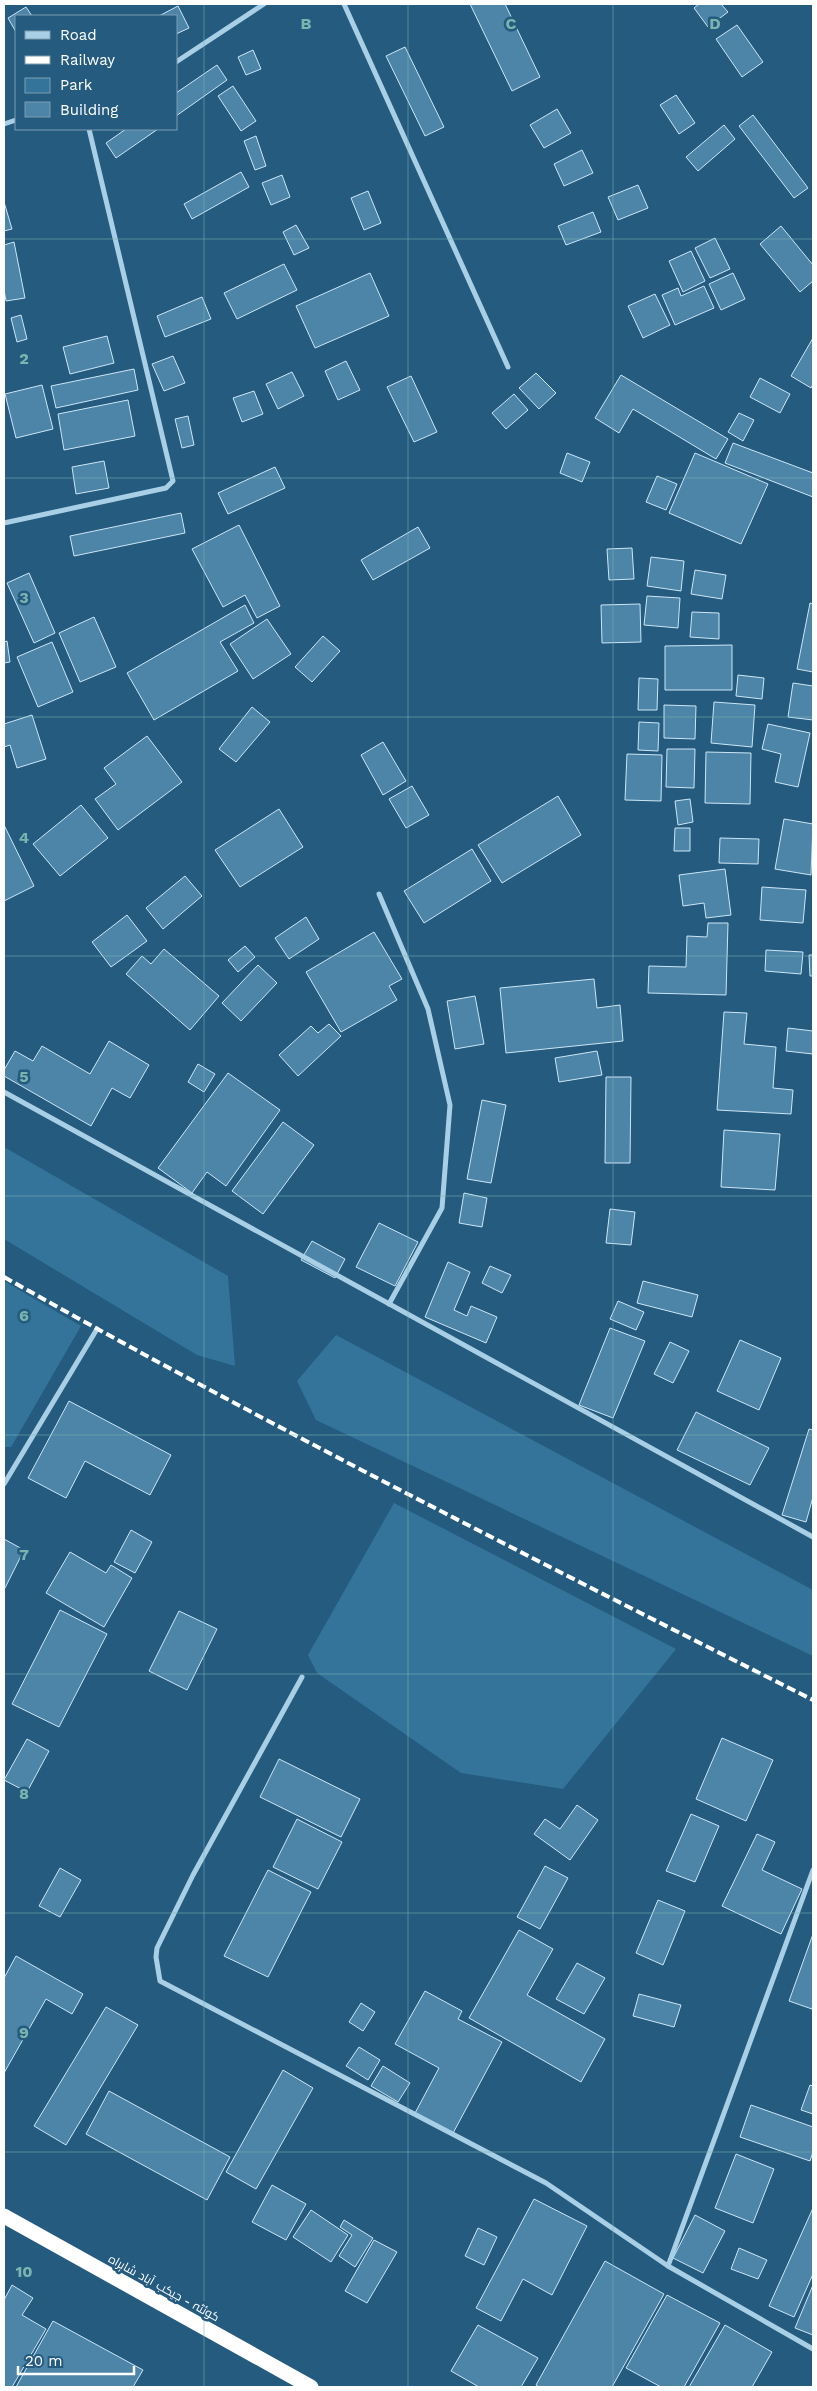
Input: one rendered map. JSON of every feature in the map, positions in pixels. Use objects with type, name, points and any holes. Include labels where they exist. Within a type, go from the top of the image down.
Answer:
[{"type":"highway","name":"کوئٹہ - جیکب آباد شاہراہ","points":[[4,2216],[311,2387]]},
{"type":"street","points":[[178,61],[264,4]]},
{"type":"street","points":[[344,4],[508,367]]},
{"type":"street","points":[[4,523],[166,488],[173,481],[89,130]]},
{"type":"street","points":[[379,894],[428,1009],[450,1105],[442,1208],[389,1304]]},
{"type":"street","points":[[4,1092],[813,1537]]},
{"type":"street","points":[[4,1484],[97,1329]]},
{"type":"street","points":[[302,1677],[192,1875],[157,1948],[156,1957],[160,1981],[546,2183],[668,2266],[813,2349]]},
{"type":"street","points":[[668,2266],[813,1870]]},
{"type":"green space","points":[[4,1147],[228,1276],[235,1366],[197,1355],[4,1239]]},
{"type":"green space","points":[[4,1281],[81,1326],[11,1447],[4,1447]]},
{"type":"green space","points":[[336,1335],[813,1590],[813,1656],[316,1420],[297,1381]]},
{"type":"green space","points":[[394,1503],[676,1649],[563,1789],[461,1773],[317,1673],[308,1655]]},
{"type":"building","points":[[470,4],[505,4],[540,77],[512,91]]},
{"type":"building","points":[[699,4],[721,4],[728,12],[708,27],[694,8]]},
{"type":"building","points":[[178,6],[189,28],[178,33],[178,15],[161,15]]},
{"type":"building","points":[[26,7],[31,15],[15,15],[15,30],[8,18]]},
{"type":"building","points":[[737,25],[763,62],[742,77],[716,39]]},
{"type":"building","points":[[405,47],[444,127],[425,136],[386,56]]},
{"type":"building","points":[[253,50],[261,69],[246,75],[238,57]]},
{"type":"building","points":[[217,65],[227,80],[178,115],[178,92]]},
{"type":"building","points":[[233,86],[256,121],[241,131],[218,96]]},
{"type":"building","points":[[676,95],[695,123],[679,134],[660,105]]},
{"type":"building","points":[[557,109],[571,133],[544,148],[530,125]]},
{"type":"building","points":[[753,115],[808,188],[794,198],[739,126]]},
{"type":"building","points":[[724,125],[735,139],[698,171],[686,157]]},
{"type":"building","points":[[125,130],[157,130],[116,158],[106,143]]},
{"type":"building","points":[[256,136],[266,166],[255,170],[244,141]]},
{"type":"building","points":[[582,150],[593,173],[564,186],[554,164]]},
{"type":"building","points":[[241,172],[249,187],[192,219],[184,204]]},
{"type":"building","points":[[282,175],[290,197],[271,205],[262,183]]},
{"type":"building","points":[[638,185],[648,208],[618,220],[608,197]]},
{"type":"building","points":[[368,191],[381,223],[364,230],[351,198]]},
{"type":"building","points":[[4,202],[12,229],[4,231]]},
{"type":"building","points":[[593,212],[601,232],[566,245],[558,226]]},
{"type":"building","points":[[296,225],[309,248],[294,255],[283,232]]},
{"type":"building","points":[[781,226],[813,265],[813,281],[800,292],[760,244]]},
{"type":"building","points":[[715,238],[730,269],[710,278],[695,248]]},
{"type":"building","points":[[14,242],[25,298],[6,301],[4,290],[4,245]]},
{"type":"building","points":[[691,251],[705,281],[683,292],[669,261]]},
{"type":"building","points":[[284,264],[297,290],[237,319],[224,293]]},
{"type":"building","points":[[370,273],[389,316],[315,348],[296,306]]},
{"type":"building","points":[[733,273],[745,299],[721,310],[709,284]]},
{"type":"building","points":[[704,286],[714,308],[675,325],[662,295],[678,288],[681,296]]},
{"type":"building","points":[[655,294],[670,325],[643,338],[628,306]]},
{"type":"building","points":[[202,297],[211,319],[165,337],[157,316]]},
{"type":"building","points":[[21,315],[27,339],[17,342],[11,318]]},
{"type":"building","points":[[107,336],[114,363],[70,374],[63,347]]},
{"type":"building","points":[[813,338],[813,384],[811,388],[791,376]]},
{"type":"building","points":[[173,356],[185,383],[164,391],[152,364]]},
{"type":"building","points":[[346,361],[360,390],[338,400],[325,371]]},
{"type":"building","points":[[134,369],[138,390],[56,408],[51,386]]},
{"type":"building","points":[[292,372],[304,396],[278,409],[266,384]]},
{"type":"building","points":[[536,373],[556,393],[539,409],[519,388]]},
{"type":"building","points":[[621,375],[728,439],[716,459],[633,409],[619,433],[595,418]]},
{"type":"building","points":[[411,376],[437,432],[414,442],[387,387]]},
{"type":"building","points":[[760,378],[790,394],[780,413],[750,397]]},
{"type":"building","points":[[42,385],[53,429],[16,438],[5,394]]},
{"type":"building","points":[[254,391],[263,414],[242,422],[233,398]]},
{"type":"building","points":[[514,394],[528,410],[506,429],[492,413]]},
{"type":"building","points":[[128,400],[135,436],[64,450],[58,414]]},
{"type":"building","points":[[739,413],[754,420],[743,441],[728,432]]},
{"type":"building","points":[[188,416],[194,445],[182,448],[175,419]]},
{"type":"building","points":[[733,443],[813,473],[813,497],[725,463]]},
{"type":"building","points":[[567,453],[590,462],[582,482],[560,473]]},
{"type":"building","points":[[695,453],[768,484],[741,544],[669,513]]},
{"type":"building","points":[[104,461],[109,488],[76,494],[72,467]]},
{"type":"building","points":[[275,467],[285,488],[228,514],[218,493]]},
{"type":"building","points":[[657,476],[677,484],[666,510],[646,502]]},
{"type":"building","points":[[181,513],[185,533],[74,556],[70,536]]},
{"type":"building","points":[[239,525],[280,606],[257,618],[245,595],[223,607],[192,549]]},
{"type":"building","points":[[418,527],[430,548],[373,580],[361,560]]},
{"type":"building","points":[[632,548],[634,579],[609,580],[607,549]]},
{"type":"building","points":[[651,557],[684,561],[681,591],[647,586]]},
{"type":"building","points":[[695,570],[726,575],[722,599],[691,594]]},
{"type":"building","points":[[29,573],[55,633],[34,643],[7,583]]},
{"type":"building","points":[[647,596],[680,598],[678,628],[644,625]]},
{"type":"building","points":[[810,603],[813,604],[813,672],[797,669]]},
{"type":"building","points":[[640,604],[641,642],[602,643],[601,605]]},
{"type":"building","points":[[245,605],[254,623],[220,642],[238,671],[154,720],[127,673]]},
{"type":"building","points":[[692,612],[719,613],[719,639],[690,637]]},
{"type":"building","points":[[94,617],[116,667],[80,682],[59,633]]},
{"type":"building","points":[[267,619],[291,654],[253,679],[230,644]]},
{"type":"building","points":[[323,636],[340,651],[312,682],[295,667]]},
{"type":"building","points":[[7,641],[10,662],[4,663],[4,642]]},
{"type":"building","points":[[52,642],[73,692],[38,707],[17,657]]},
{"type":"building","points":[[732,645],[732,690],[665,690],[665,646]]},
{"type":"building","points":[[738,675],[764,678],[762,699],[736,696]]},
{"type":"building","points":[[639,678],[658,679],[657,710],[638,710]]},
{"type":"building","points":[[793,683],[813,686],[813,720],[788,717]]},
{"type":"building","points":[[714,702],[755,705],[752,747],[711,743]]},
{"type":"building","points":[[664,705],[696,706],[695,739],[664,738]]},
{"type":"building","points":[[252,707],[270,722],[236,762],[219,749]]},
{"type":"building","points":[[32,715],[46,759],[17,768],[10,745],[4,747],[4,724]]},
{"type":"building","points":[[639,722],[659,723],[658,751],[638,750]]},
{"type":"building","points":[[768,724],[810,733],[798,787],[775,782],[781,754],[762,749]]},
{"type":"building","points":[[147,736],[182,782],[118,830],[95,799],[116,784],[104,768]]},
{"type":"building","points":[[383,742],[406,781],[383,795],[361,755]]},
{"type":"building","points":[[667,749],[695,749],[694,788],[666,787]]},
{"type":"building","points":[[706,752],[751,753],[750,804],[705,803]]},
{"type":"building","points":[[627,754],[662,755],[661,801],[625,800]]},
{"type":"building","points":[[412,786],[429,815],[406,828],[389,799]]},
{"type":"building","points":[[558,796],[581,835],[502,883],[478,845]]},
{"type":"building","points":[[690,799],[693,822],[678,825],[675,801]]},
{"type":"building","points":[[81,805],[108,838],[60,876],[33,844]]},
{"type":"building","points":[[279,809],[303,847],[240,887],[215,850]]},
{"type":"building","points":[[784,819],[813,824],[811,875],[775,869]]},
{"type":"building","points":[[4,825],[34,886],[4,901]]},
{"type":"building","points":[[675,828],[690,828],[690,851],[674,851]]},
{"type":"building","points":[[720,838],[759,839],[758,864],[719,863]]},
{"type":"building","points":[[472,849],[491,881],[424,923],[404,891]]},
{"type":"building","points":[[725,869],[731,915],[706,918],[704,903],[683,906],[679,875]]},
{"type":"building","points":[[185,876],[202,896],[163,929],[146,908]]},
{"type":"building","points":[[762,887],[806,890],[803,923],[760,920]]},
{"type":"building","points":[[127,915],[147,941],[111,967],[92,942]]},
{"type":"building","points":[[306,917],[319,939],[289,959],[275,938]]},
{"type":"building","points":[[708,923],[728,923],[726,995],[648,993],[649,966],[686,967],[687,936],[707,937]]},
{"type":"building","points":[[374,932],[402,979],[389,986],[397,1000],[341,1032],[306,972]]},
{"type":"building","points":[[245,946],[255,957],[238,972],[228,960]]},
{"type":"building","points":[[164,949],[219,996],[190,1030],[126,974],[142,956],[151,964]]},
{"type":"building","points":[[766,950],[803,952],[801,974],[765,971]]},
{"type":"building","points":[[809,955],[813,955],[813,976],[810,976]]},
{"type":"building","points":[[258,965],[277,983],[241,1021],[222,1003]]},
{"type":"building","points":[[594,979],[597,1008],[620,1005],[623,1041],[506,1053],[500,988]]},
{"type":"building","points":[[475,996],[484,1044],[455,1049],[447,1001]]},
{"type":"building","points":[[724,1012],[747,1013],[744,1044],[776,1047],[773,1088],[793,1090],[791,1114],[717,1110]]},
{"type":"building","points":[[329,1024],[341,1036],[298,1076],[279,1055],[311,1026],[318,1033]]},
{"type":"building","points":[[788,1028],[813,1031],[813,1054],[786,1051]]},
{"type":"building","points":[[109,1041],[149,1065],[130,1098],[112,1088],[91,1126],[4,1076],[4,1070],[15,1051],[33,1061],[42,1046],[90,1074]]},
{"type":"building","points":[[597,1051],[602,1075],[559,1082],[555,1058]]},
{"type":"building","points":[[198,1064],[215,1074],[204,1092],[188,1082]]},
{"type":"building","points":[[228,1073],[280,1110],[226,1186],[207,1172],[192,1193],[158,1168]]},
{"type":"building","points":[[606,1077],[631,1077],[630,1163],[605,1163]]},
{"type":"building","points":[[482,1100],[506,1105],[491,1183],[467,1179]]},
{"type":"building","points":[[283,1122],[314,1145],[263,1214],[232,1191]]},
{"type":"building","points":[[724,1130],[780,1134],[775,1190],[721,1187]]},
{"type":"building","points":[[464,1193],[487,1198],[482,1227],[459,1223]]},
{"type":"building","points":[[610,1209],[635,1212],[631,1245],[606,1243]]},
{"type":"building","points":[[379,1223],[418,1242],[395,1286],[356,1267]]},
{"type":"building","points":[[312,1241],[345,1259],[335,1278],[301,1260]]},
{"type":"building","points":[[448,1262],[470,1272],[454,1310],[467,1316],[471,1306],[497,1317],[486,1343],[425,1317]]},
{"type":"building","points":[[490,1266],[511,1275],[502,1293],[482,1283]]},
{"type":"building","points":[[643,1281],[698,1295],[692,1317],[637,1303]]},
{"type":"building","points":[[618,1301],[644,1312],[636,1330],[610,1319]]},
{"type":"building","points":[[610,1328],[645,1341],[613,1418],[579,1405]]},
{"type":"building","points":[[740,1340],[781,1358],[759,1410],[717,1391]]},
{"type":"building","points":[[670,1342],[689,1351],[673,1383],[654,1374]]},
{"type":"building","points":[[69,1401],[171,1455],[150,1495],[85,1461],[66,1498],[28,1478]]},
{"type":"building","points":[[696,1412],[769,1448],[750,1485],[677,1450]]},
{"type":"building","points":[[809,1429],[813,1430],[813,1497],[806,1522],[782,1515]]},
{"type":"building","points":[[131,1530],[152,1542],[135,1573],[114,1562]]},
{"type":"building","points":[[4,1539],[24,1550],[5,1588],[4,1588]]},
{"type":"building","points":[[70,1552],[106,1573],[111,1565],[132,1578],[104,1627],[46,1593]]},
{"type":"building","points":[[60,1610],[107,1634],[59,1727],[12,1704]]},
{"type":"building","points":[[179,1611],[217,1629],[187,1690],[149,1671]]},
{"type":"building","points":[[722,1738],[773,1760],[746,1821],[696,1799]]},
{"type":"building","points":[[27,1739],[49,1751],[27,1792],[4,1780]]},
{"type":"building","points":[[279,1759],[360,1799],[341,1837],[260,1797]]},
{"type":"building","points":[[577,1805],[598,1820],[570,1860],[534,1834],[545,1819],[560,1829]]},
{"type":"building","points":[[691,1814],[719,1826],[695,1882],[666,1871]]},
{"type":"building","points":[[297,1819],[342,1842],[318,1889],[273,1867]]},
{"type":"building","points":[[757,1834],[775,1842],[762,1870],[802,1889],[781,1934],[722,1906]]},
{"type":"building","points":[[545,1866],[568,1878],[540,1929],[517,1917]]},
{"type":"building","points":[[60,1868],[81,1880],[60,1917],[39,1906]]},
{"type":"building","points":[[268,1870],[311,1892],[268,1977],[224,1956]]},
{"type":"building","points":[[658,1900],[685,1911],[663,1965],[636,1953]]},
{"type":"building","points":[[519,1930],[553,1949],[527,1995],[605,2039],[581,2082],[469,2018]]},
{"type":"building","points":[[813,1934],[813,2004],[812,2009],[789,2001]]},
{"type":"building","points":[[16,1956],[83,1994],[72,2014],[46,1999],[4,2073],[4,1978]]},
{"type":"building","points":[[577,1963],[605,1978],[584,2014],[556,1999]]},
{"type":"building","points":[[425,1991],[462,2011],[458,2019],[502,2042],[452,2135],[414,2115],[439,2068],[395,2044]]},
{"type":"building","points":[[639,1994],[681,2005],[674,2027],[633,2016]]},
{"type":"building","points":[[361,2003],[375,2012],[363,2031],[349,2022]]},
{"type":"building","points":[[106,2007],[138,2025],[66,2145],[34,2126]]},
{"type":"building","points":[[359,2047],[380,2060],[368,2080],[346,2066]]},
{"type":"building","points":[[383,2066],[410,2083],[398,2102],[371,2086]]},
{"type":"building","points":[[283,2070],[313,2088],[256,2189],[226,2172]]},
{"type":"building","points":[[810,2085],[813,2086],[813,2114],[801,2110]]},
{"type":"building","points":[[109,2091],[230,2157],[207,2200],[86,2134]]},
{"type":"building","points":[[751,2105],[813,2127],[813,2152],[810,2161],[740,2137]]},
{"type":"building","points":[[736,2154],[774,2169],[753,2223],[715,2208]]},
{"type":"building","points":[[272,2185],[306,2204],[286,2240],[252,2222]]},
{"type":"building","points":[[534,2199],[587,2226],[552,2295],[523,2279],[501,2321],[476,2308]]},
{"type":"building","points":[[813,2208],[813,2274],[794,2317],[769,2306]]},
{"type":"building","points":[[311,2210],[348,2235],[331,2262],[293,2237]]},
{"type":"building","points":[[695,2215],[725,2231],[703,2273],[673,2258]]},
{"type":"building","points":[[344,2220],[373,2238],[355,2267],[339,2256],[352,2235],[340,2227]]},
{"type":"building","points":[[478,2228],[497,2237],[484,2265],[465,2256]]},
{"type":"building","points":[[374,2240],[397,2252],[367,2303],[345,2291]]},
{"type":"building","points":[[739,2248],[767,2260],[758,2279],[731,2269]]},
{"type":"building","points":[[605,2261],[664,2294],[612,2387],[539,2387],[536,2385]]},
{"type":"building","points":[[12,2285],[33,2298],[22,2315],[46,2329],[12,2387],[4,2387],[4,2300]]},
{"type":"building","points":[[813,2285],[813,2335],[795,2328]]},
{"type":"building","points":[[667,2295],[720,2323],[684,2387],[661,2387],[626,2368]]},
{"type":"building","points":[[53,2321],[143,2370],[133,2387],[16,2387]]},
{"type":"building","points":[[478,2325],[538,2358],[521,2387],[479,2387],[451,2371]]},
{"type":"building","points":[[725,2325],[772,2352],[752,2387],[689,2387]]},
{"type":"railway","points":[[4,1277],[305,1440],[813,1700]]}]
